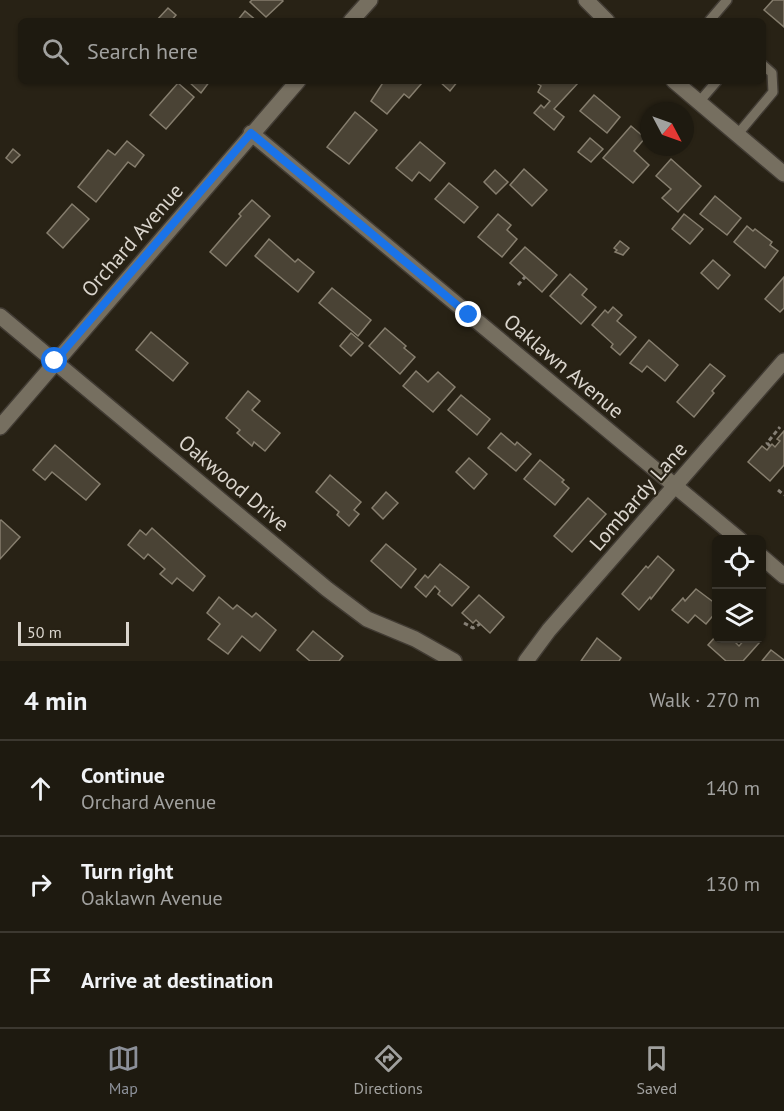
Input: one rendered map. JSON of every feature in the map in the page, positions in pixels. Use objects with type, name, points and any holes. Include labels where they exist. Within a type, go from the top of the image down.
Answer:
[{"type":"street","points":[[354,18],[370,0]]},
{"type":"street","points":[[586,0],[604,18]]},
{"type":"street","name":"Orchard Avenue","points":[[0,428],[55,361],[295,84]]},
{"type":"street","points":[[678,84],[784,174]]},
{"type":"street","name":"Oaklawn Avenue","points":[[251,133],[734,535]]},
{"type":"street","name":"Oakwood Drive","points":[[0,316],[327,589],[367,619],[415,639],[454,661]]},
{"type":"street","name":"Lombardy Lane","points":[[526,661],[549,630],[784,361]]},
{"type":"street","points":[[766,560],[784,576]]},
{"type":"lane","points":[[712,18],[727,0]]},
{"type":"lane","points":[[737,135],[773,92],[772,73],[766,68]]},
{"type":"lane","points":[[699,102],[714,84]]},
{"type":"path","points":[[518,285],[525,277]]},
{"type":"path","points":[[771,446],[767,442],[780,427]]},
{"type":"path","points":[[778,490],[784,495]]},
{"type":"path","points":[[464,622],[473,628],[480,624]]},
{"type":"building","points":[[252,0],[283,1],[266,17],[250,2]]},
{"type":"building","points":[[773,0],[784,0],[784,27],[764,10]]},
{"type":"building","points":[[168,8],[176,15],[174,18],[159,18]]},
{"type":"building","points":[[245,11],[253,18],[239,18]]},
{"type":"building","points":[[177,84],[194,97],[166,129],[150,115]]},
{"type":"building","points":[[191,84],[208,84],[201,93]]},
{"type":"building","points":[[382,84],[421,84],[409,98],[404,94],[387,114],[371,101]]},
{"type":"building","points":[[442,84],[456,84],[450,91]]},
{"type":"building","points":[[538,84],[577,84],[554,109],[564,117],[554,130],[534,113],[541,105],[544,108],[550,101],[538,92],[541,86]]},
{"type":"building","points":[[594,95],[620,117],[607,133],[580,111]]},
{"type":"building","points":[[355,112],[377,130],[349,164],[327,147]]},
{"type":"building","points":[[631,126],[640,134],[640,144],[634,151],[649,165],[633,183],[603,158]]},
{"type":"building","points":[[590,138],[603,149],[591,162],[578,152]]},
{"type":"building","points":[[127,141],[144,155],[135,167],[128,162],[96,202],[78,187],[108,150],[115,155]]},
{"type":"building","points":[[420,142],[445,163],[430,181],[419,172],[412,181],[396,168]]},
{"type":"building","points":[[13,149],[20,155],[12,163],[6,158]]},
{"type":"building","points":[[671,159],[701,186],[678,212],[662,198],[671,189],[656,176]]},
{"type":"building","points":[[524,169],[547,190],[532,206],[510,185]]},
{"type":"building","points":[[495,170],[508,182],[496,194],[484,182]]},
{"type":"building","points":[[449,183],[478,207],[464,223],[435,199]]},
{"type":"building","points":[[715,196],[741,218],[727,235],[700,214]]},
{"type":"building","points":[[252,200],[270,216],[226,266],[210,252]]},
{"type":"building","points":[[72,204],[89,219],[63,248],[47,233]]},
{"type":"building","points":[[498,214],[511,225],[507,230],[517,239],[502,257],[478,237]]},
{"type":"building","points":[[684,214],[703,229],[690,244],[672,229]]},
{"type":"building","points":[[747,226],[772,242],[770,245],[778,251],[765,268],[734,242]]},
{"type":"building","points":[[269,239],[295,262],[298,259],[314,272],[298,292],[255,256]]},
{"type":"building","points":[[620,241],[629,248],[623,255],[615,252],[617,250],[614,248]]},
{"type":"building","points":[[525,247],[557,275],[542,292],[510,263]]},
{"type":"building","points":[[713,260],[730,275],[718,289],[701,273]]},
{"type":"building","points":[[570,274],[587,289],[582,295],[596,307],[581,324],[550,296]]},
{"type":"building","points":[[784,277],[784,308],[780,312],[765,299]]},
{"type":"building","points":[[332,288],[371,320],[358,336],[319,303]]},
{"type":"building","points":[[613,307],[622,315],[617,321],[636,337],[620,355],[611,347],[613,344],[592,325],[605,310],[608,313]]},
{"type":"building","points":[[385,328],[415,357],[400,374],[369,346]]},
{"type":"building","points":[[151,332],[188,363],[173,381],[136,350]]},
{"type":"building","points":[[351,333],[363,343],[351,356],[340,346]]},
{"type":"building","points":[[649,340],[678,365],[665,381],[647,366],[642,372],[630,363]]},
{"type":"building","points":[[710,364],[725,376],[694,417],[677,402]]},
{"type":"building","points":[[416,371],[428,382],[438,372],[455,387],[433,412],[403,386]]},
{"type":"building","points":[[248,391],[260,401],[252,410],[280,433],[265,451],[254,442],[252,446],[237,433],[240,430],[226,418]]},
{"type":"building","points":[[461,395],[490,419],[477,435],[448,410]]},
{"type":"building","points":[[784,431],[784,465],[770,481],[748,462],[762,446],[767,450],[772,444],[775,447],[780,441],[777,439]]},
{"type":"building","points":[[501,433],[515,445],[517,442],[531,454],[516,471],[488,448]]},
{"type":"building","points":[[55,445],[100,484],[86,500],[52,472],[45,480],[33,470]]},
{"type":"building","points":[[469,458],[487,474],[474,489],[456,472]]},
{"type":"building","points":[[540,460],[564,480],[562,482],[569,488],[555,505],[524,479]]},
{"type":"building","points":[[330,475],[361,502],[354,510],[359,514],[349,526],[337,515],[339,512],[316,492]]},
{"type":"building","points":[[386,492],[398,503],[383,519],[372,508]]},
{"type":"building","points":[[588,498],[606,514],[572,552],[554,536]]},
{"type":"building","points":[[0,521],[20,537],[0,559]]},
{"type":"building","points":[[152,528],[205,576],[193,591],[177,578],[172,584],[160,574],[165,569],[148,554],[144,559],[128,545],[140,530],[146,535]]},
{"type":"building","points":[[386,544],[416,569],[401,588],[371,561]]},
{"type":"building","points":[[658,556],[674,570],[639,610],[622,594],[646,566],[648,568]]},
{"type":"building","points":[[440,564],[469,587],[452,606],[438,594],[440,591],[435,586],[426,597],[415,587],[425,575],[428,578]]},
{"type":"building","points":[[696,589],[712,601],[712,617],[706,624],[695,615],[688,623],[672,610],[683,598],[685,601]]},
{"type":"building","points":[[479,595],[504,617],[490,633],[476,620],[473,623],[462,613]]},
{"type":"building","points":[[219,597],[233,609],[237,605],[252,617],[256,613],[276,630],[260,651],[242,636],[228,654],[208,639],[220,624],[207,613]]},
{"type":"building","points":[[313,631],[343,656],[339,661],[310,661],[297,650]]},
{"type":"building","points":[[597,638],[621,658],[619,661],[581,661]]},
{"type":"building","points":[[712,640],[712,643],[736,643],[739,646],[742,643],[759,643],[743,661],[726,661],[708,645]]},
{"type":"building","points":[[771,650],[784,660],[784,661],[762,661]]},
{"type":"route","points":[[55,361],[251,133],[469,315]]}]
